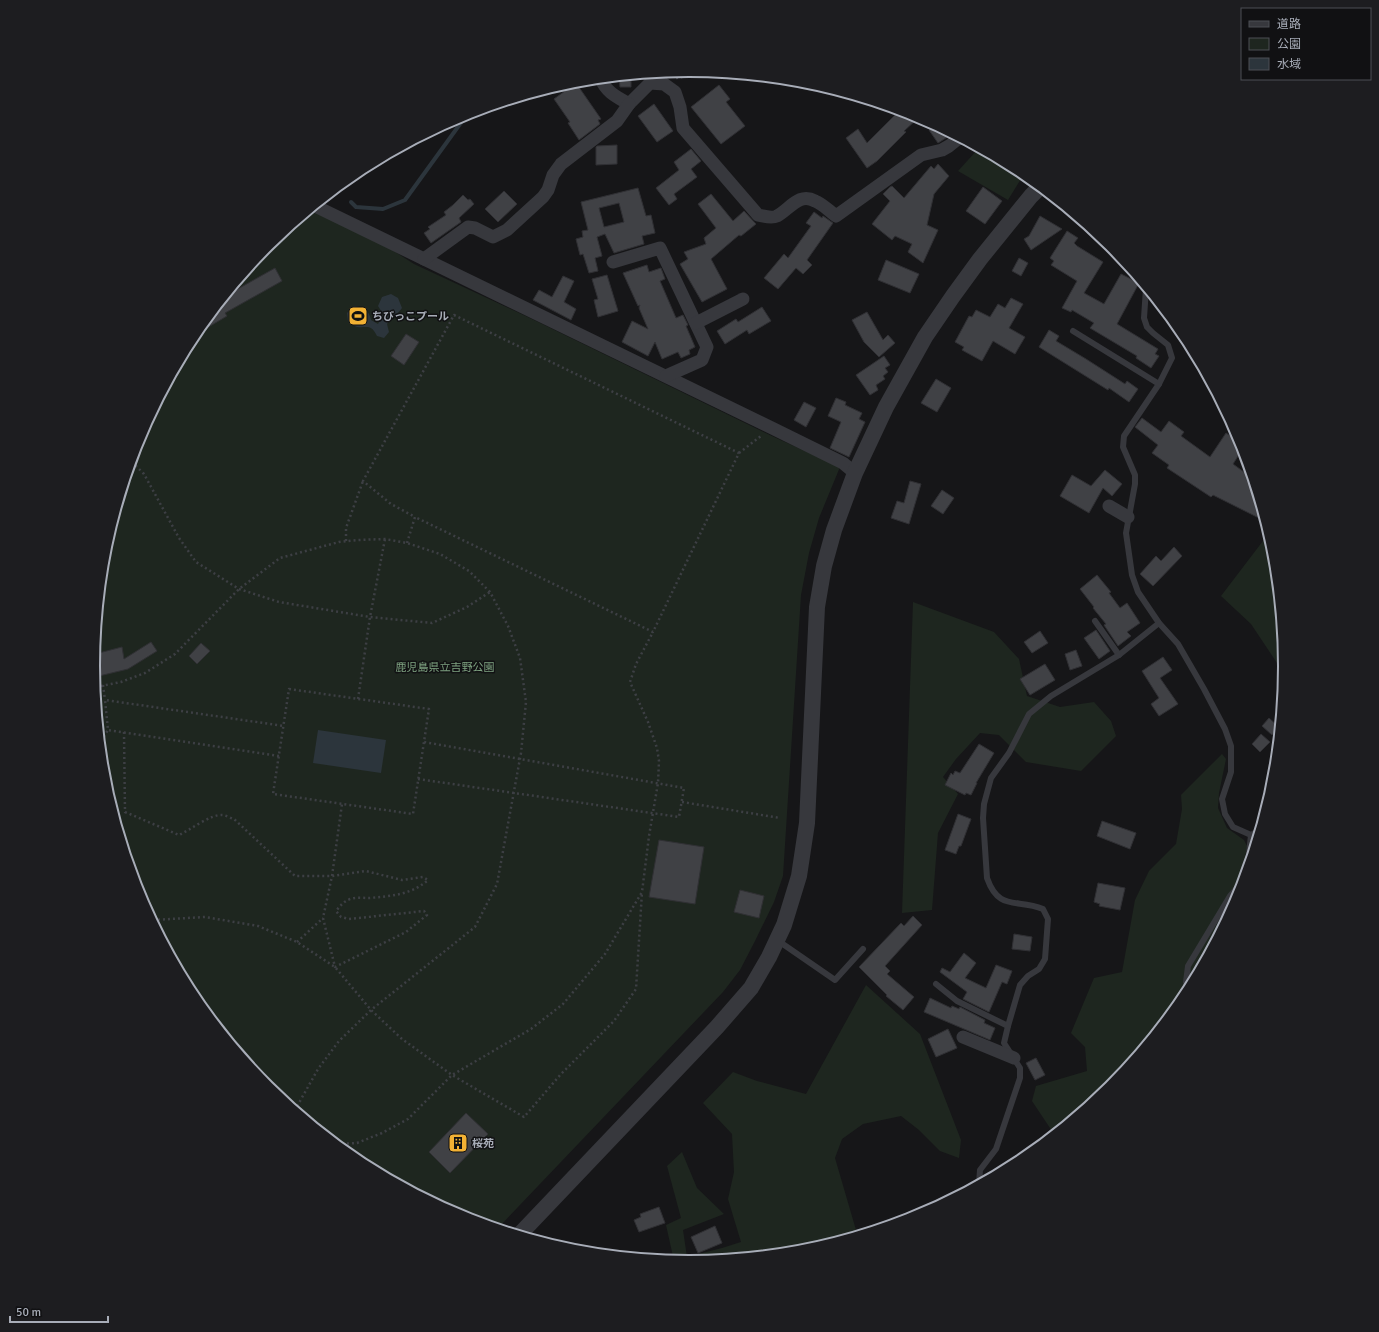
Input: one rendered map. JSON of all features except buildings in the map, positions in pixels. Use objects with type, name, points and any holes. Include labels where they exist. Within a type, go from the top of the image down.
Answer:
[{"type":"street","points":[[424,259],[468,227],[476,228],[493,237],[507,230],[543,197],[548,190],[556,170],[561,164],[617,121],[629,104],[650,83],[664,84],[675,92],[680,107],[684,128],[758,214],[768,218],[776,216],[798,200],[805,198],[815,200],[836,216],[921,155],[942,150],[955,141]]},
{"type":"street","points":[[604,84],[610,94],[629,104]]},
{"type":"street","points":[[523,1231],[662,1086],[751,988],[769,957],[792,903],[800,876],[807,823],[817,607],[824,566],[834,530],[855,473],[886,407],[925,337],[980,259],[1037,190]]},
{"type":"street","points":[[320,208],[843,463],[855,473]]},
{"type":"street","points":[[613,262],[660,248],[696,323],[707,347],[702,360],[666,376]]},
{"type":"street","points":[[696,323],[743,299]]},
{"type":"street","points":[[1109,506],[1128,517]]},
{"type":"street","points":[[964,1037],[1014,1058]]},
{"type":"lane","points":[[1146,294],[1144,318],[1147,327],[1152,333],[1168,345],[1172,358],[1159,384],[1124,436],[1123,447],[1135,475],[1135,484],[1126,533],[1132,575],[1138,592],[1159,623],[1178,644],[1225,729],[1231,746],[1231,772],[1222,799],[1225,814],[1234,827],[1251,835],[1250,845]]},
{"type":"lane","points":[[1073,330],[1159,384]]},
{"type":"lane","points":[[1095,621],[1119,655]]},
{"type":"lane","points":[[979,1178],[980,1170],[996,1149],[1020,1078],[1020,1068],[1004,1043],[1020,985],[1028,976],[1039,969],[1045,959],[1048,919],[1043,909],[1032,905],[1010,903],[1001,900],[996,896],[990,887],[987,878],[983,818],[984,804],[991,778],[1009,753],[1029,714],[1051,696],[1119,655],[1159,623]]},
{"type":"lane","points":[[1186,982],[1188,966],[1234,892]]},
{"type":"lane","points":[[777,940],[835,980],[863,948]]},
{"type":"lane","points":[[936,984],[957,1001],[1008,1026]]},
{"type":"path","points":[[346,541],[346,528],[363,481],[454,315],[739,453]]},
{"type":"path","points":[[158,920],[205,917],[258,926],[297,942],[336,966],[371,1010],[402,1039],[452,1076],[524,1117],[561,1074],[614,1021],[636,989],[642,892],[658,783],[659,761],[657,748],[648,722],[630,682],[636,664],[653,632],[739,453],[772,428]]},
{"type":"path","points":[[136,466],[144,474],[179,538],[196,562],[239,589],[279,602],[370,617],[432,624],[467,607],[490,592]]},
{"type":"path","points":[[363,481],[391,504],[415,517],[653,632]]},
{"type":"path","points":[[407,543],[415,517]]},
{"type":"path","points":[[358,699],[370,617],[384,539]]},
{"type":"path","points":[[105,735],[108,730],[103,685],[121,682],[145,673],[175,654],[239,589],[280,558],[339,542],[384,539],[407,543],[440,554],[470,572],[490,592],[508,626],[520,658],[526,702],[520,759],[497,884],[475,927],[371,1010],[339,1041],[318,1069],[297,1106]]},
{"type":"path","points":[[289,689],[429,709],[413,814],[273,794],[284,726],[289,689]]},
{"type":"path","points":[[105,700],[284,726]]},
{"type":"path","points":[[108,730],[279,756]]},
{"type":"path","points":[[124,732],[125,812],[179,835],[207,819],[221,814],[234,819],[295,876],[332,876],[366,871],[402,880],[423,877],[428,880],[411,892],[390,896],[351,899],[341,904],[336,911],[341,917],[349,919],[424,911],[427,915],[406,932],[336,966]]},
{"type":"path","points":[[418,779],[680,816],[684,788],[424,742]]},
{"type":"path","points":[[682,802],[780,818]]},
{"type":"path","points":[[336,966],[323,918],[332,876],[342,804]]},
{"type":"path","points":[[345,1144],[357,1143],[408,1120],[452,1076],[531,1029],[563,1004],[605,954],[642,892]]},
{"type":"path","points":[[297,942],[323,918]]},
{"type":"green space","points":[[976,152],[1021,179],[1008,200],[958,171]]},
{"type":"green space","name":"鹿児島県立吉野公園","points":[[315,212],[386,246],[414,264],[534,320],[774,437],[840,467],[819,518],[809,553],[801,595],[783,876],[774,902],[740,970],[723,992],[501,1224],[464,1210],[395,1176],[362,1156],[301,1109],[273,1082],[222,1025],[179,960],[161,927],[145,891],[132,855],[112,781],[106,743],[100,666],[102,627],[112,551],[132,477],[145,441],[161,405],[179,371],[222,307],[273,250]]},
{"type":"green space","points":[[1264,539],[1273,589],[1277,627],[1278,664],[1251,624],[1221,596]]},
{"type":"green space","points":[[913,602],[994,632],[1019,659],[1027,696],[1060,707],[1094,702],[1111,721],[1116,736],[1081,771],[1026,762],[999,735],[980,733],[956,759],[943,777],[958,794],[938,833],[932,910],[902,913]]},
{"type":"green space","points":[[1222,754],[1226,759],[1219,793],[1218,808],[1227,828],[1244,840],[1247,846],[1245,862],[1234,891],[1218,927],[1200,961],[1157,1025],[1106,1082],[1078,1109],[1051,1130],[1032,1101],[1036,1086],[1087,1071],[1085,1047],[1071,1033],[1094,978],[1122,972],[1135,900],[1149,871],[1176,844],[1182,809],[1181,795]]},
{"type":"green space","points":[[866,985],[920,1034],[961,1140],[959,1158],[940,1151],[919,1130],[901,1116],[863,1124],[842,1139],[835,1158],[856,1231],[804,1244],[766,1250],[728,1254],[695,1255],[741,1242],[728,1199],[734,1172],[732,1134],[703,1103],[733,1072],[757,1081],[806,1094]]},
{"type":"green space","points":[[682,1152],[697,1188],[724,1214],[683,1230],[687,1255],[673,1255],[666,1225],[681,1218],[667,1166]]},
{"type":"water","name":"ちびっこプール","points":[[391,294],[398,298],[402,308],[387,324],[389,332],[384,338],[377,336],[371,328],[357,327],[348,321],[347,313],[354,306],[361,307],[366,310],[371,320],[378,324],[383,314],[378,306],[382,297]]},
{"type":"water","points":[[318,730],[386,740],[381,773],[313,763]]},
{"type":"waterway","points":[[351,202],[356,207],[383,209],[405,200],[460,124]]},
{"type":"place","name":"ちびっこプール","points":[[358,316]]},
{"type":"place","name":"桜苑","points":[[458,1143]]}]
